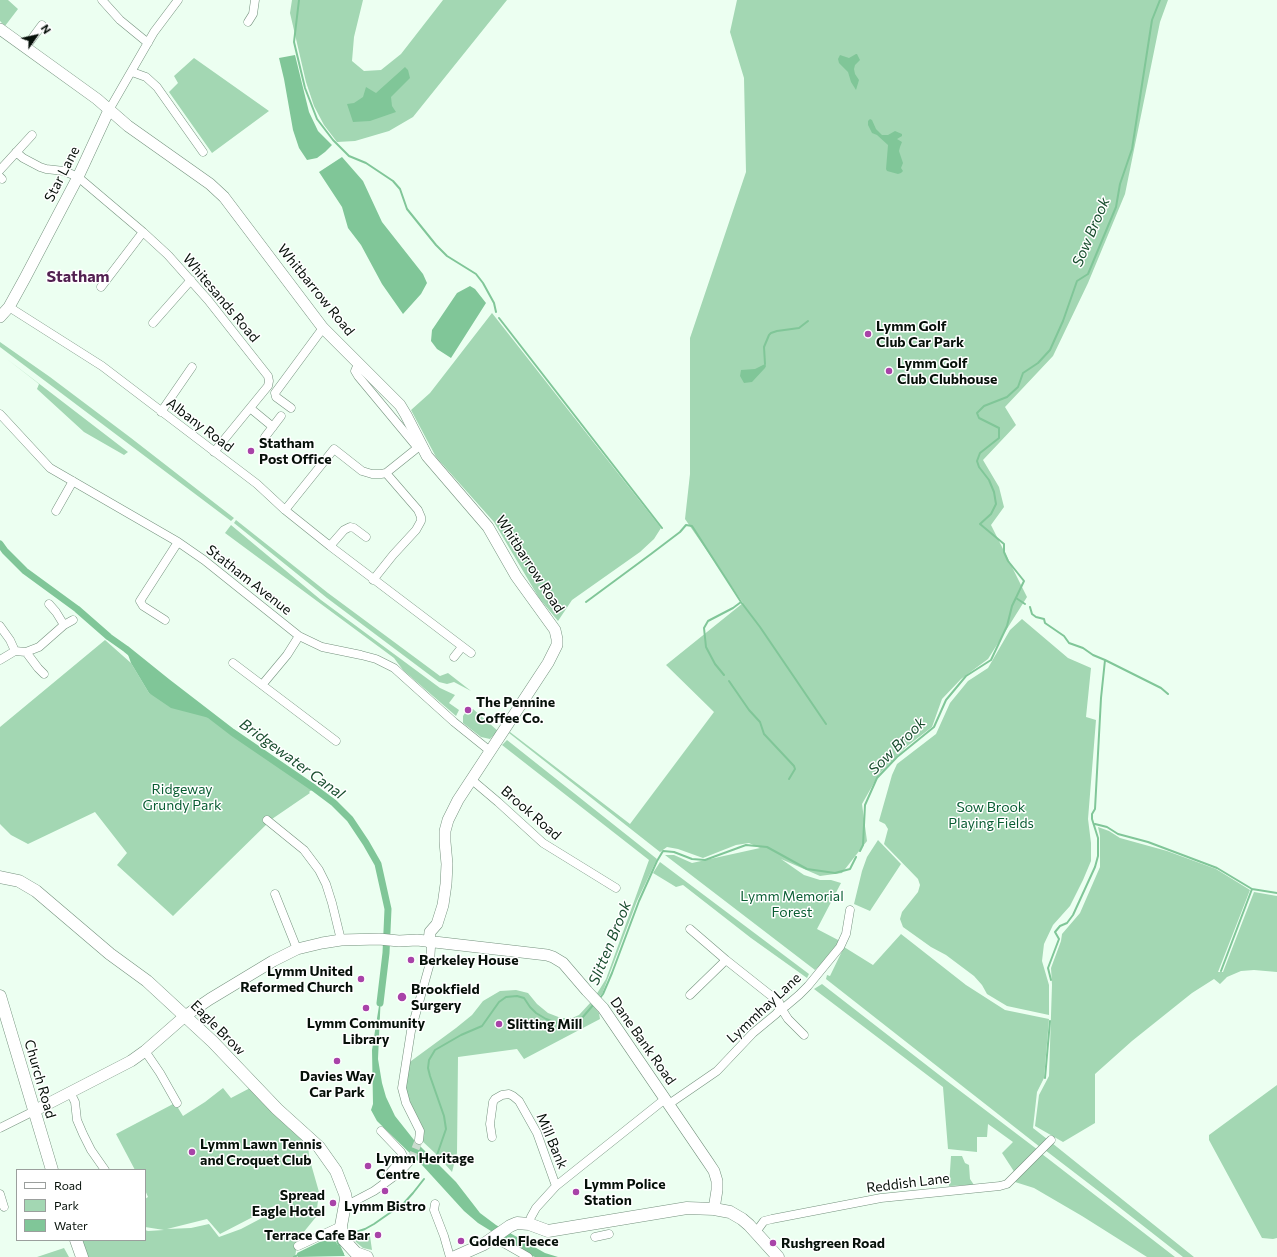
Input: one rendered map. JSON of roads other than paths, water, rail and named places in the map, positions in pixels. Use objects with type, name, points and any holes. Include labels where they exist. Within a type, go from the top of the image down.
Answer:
[{"type":"main road","name":"Eagle Brow","points":[[0,877],[20,881],[36,891],[110,954],[147,982],[185,1016],[318,1147],[328,1158],[346,1194],[345,1204],[350,1245]]},
{"type":"main road","name":"Church Road","points":[[0,996],[52,1169]]},
{"type":"main road","points":[[455,1257],[479,1247],[517,1223],[529,1224],[548,1231],[687,1208],[714,1209],[730,1212],[742,1219],[756,1232],[778,1257]]},
{"type":"main road","points":[[76,1241],[82,1257]]},
{"type":"street","points":[[102,0],[120,20],[148,43]]},
{"type":"street","name":"Star Lane","points":[[0,317],[9,307],[78,177],[110,110],[160,23],[178,0]]},
{"type":"street","points":[[248,22],[252,14],[255,0]]},
{"type":"street","points":[[25,48],[42,24]]},
{"type":"street","name":"Whitbarrow Road","points":[[0,29],[97,99],[128,126],[210,184],[224,197],[323,328],[400,405],[409,419],[419,446],[488,526],[516,576],[550,623],[556,634],[556,645],[548,662],[453,810],[445,831],[447,864],[443,905],[437,924],[430,932],[430,963],[411,1032],[402,1088],[406,1103],[420,1131],[419,1140]]},
{"type":"street","points":[[132,72],[146,77],[158,87],[203,152]]},
{"type":"street","points":[[0,170],[32,135]]},
{"type":"street","points":[[16,152],[23,158],[40,167],[64,171],[78,177]]},
{"type":"street","name":"Whitesands Road","points":[[78,177],[168,255],[223,317],[268,376],[268,386],[214,452]]},
{"type":"street","points":[[101,287],[143,232]]},
{"type":"street","points":[[153,323],[191,280]]},
{"type":"street","name":"Albany Road","points":[[9,307],[102,366],[257,484],[285,510],[373,580],[471,653]]},
{"type":"street","points":[[290,408],[276,396],[275,393],[323,328]]},
{"type":"street","points":[[161,412],[192,367]]},
{"type":"street","points":[[250,408],[273,427]]},
{"type":"street","name":"Statham Avenue","points":[[0,414],[50,468],[178,542],[204,560],[299,636],[322,647],[362,654],[394,668],[454,722],[490,751]]},
{"type":"street","points":[[265,437],[281,416]]},
{"type":"street","points":[[285,510],[334,449],[362,471],[372,474],[386,474],[419,446]]},
{"type":"street","points":[[373,580],[416,530],[421,520],[418,510],[386,474]]},
{"type":"street","points":[[56,511],[73,481]]},
{"type":"street","points":[[330,546],[344,530],[350,526],[366,537]]},
{"type":"street","points":[[165,620],[143,606],[138,600],[178,542]]},
{"type":"street","points":[[49,604],[64,625]]},
{"type":"street","points":[[0,660],[15,651],[26,652],[44,644],[64,625],[73,620]]},
{"type":"street","points":[[0,626],[10,640],[15,651]]},
{"type":"street","points":[[262,685],[287,655],[299,636]]},
{"type":"street","points":[[454,657],[462,647]]},
{"type":"street","points":[[26,652],[44,674]]},
{"type":"street","points":[[233,663],[336,741]]},
{"type":"street","name":"Brook Road","points":[[472,780],[543,843],[616,888]]},
{"type":"street","points":[[267,820],[304,850],[319,870],[326,884],[341,940]]},
{"type":"street","points":[[275,894],[297,949]]},
{"type":"street","name":"Lymmhay Lane","points":[[667,1102],[717,1071],[749,1037],[781,1008],[786,1006],[799,995],[840,947],[846,934],[850,910]]},
{"type":"street","points":[[690,929],[778,1002],[788,1019],[804,1035]]},
{"type":"street","name":"Dane Bank Road","points":[[34,1111],[115,1070],[145,1051],[185,1016],[224,990],[273,961],[297,949],[341,940],[417,940],[551,956],[563,963],[603,1008],[667,1102],[605,1146],[556,1186],[536,1208],[529,1224]]},
{"type":"street","points":[[690,995],[726,960]]},
{"type":"street","points":[[145,1051],[177,1102]]},
{"type":"street","points":[[70,1092],[75,1102],[78,1120],[83,1134],[91,1150],[104,1169]]},
{"type":"street","name":"Mill Bank","points":[[492,1137],[490,1124],[493,1102],[502,1095],[509,1094],[519,1101],[537,1133],[556,1186]]},
{"type":"street","points":[[667,1102],[716,1176],[718,1186],[714,1209]]},
{"type":"street","points":[[0,1128],[34,1111]]},
{"type":"street","points":[[381,1130],[403,1156],[388,1175],[384,1184]]},
{"type":"street","name":"Reddish Lane","points":[[756,1232],[764,1222],[772,1219],[881,1198],[1000,1186],[1007,1184],[1051,1140]]},
{"type":"street","points":[[345,1204],[365,1196],[384,1184],[400,1172],[411,1160]]},
{"type":"street","points":[[0,1194],[4,1207]]},
{"type":"street","points":[[435,1204],[434,1210],[450,1257]]},
{"type":"street","points":[[597,1223],[601,1235]]},
{"type":"street","points":[[500,1234],[528,1257]]},
{"type":"street","points":[[298,1246],[350,1245]]},
{"type":"water","points":[[856,54],[860,60],[855,65],[854,69],[859,80],[856,90],[851,82],[848,72],[839,63],[838,59],[840,55],[849,58]]},
{"type":"water","points":[[295,55],[309,112],[318,131],[332,145],[317,158],[307,160],[299,148],[293,130],[279,58]]},
{"type":"water","points":[[405,67],[408,70],[410,78],[391,97],[392,106],[396,112],[370,121],[353,122],[347,104],[354,103],[363,97],[366,87],[376,93]]},
{"type":"water","points":[[870,119],[882,135],[888,135],[895,131],[902,134],[902,136],[897,139],[902,142],[899,151],[903,163],[901,168],[903,171],[901,173],[898,174],[887,171],[888,145],[877,135],[872,133],[868,125],[868,121]]},
{"type":"water","points":[[342,157],[363,181],[382,222],[423,274],[427,283],[421,294],[403,314],[382,284],[361,245],[348,228],[342,207],[319,172]]},
{"type":"water","points":[[470,286],[475,289],[486,303],[451,358],[437,349],[431,341],[432,330],[457,293]]},
{"type":"water","points":[[765,364],[765,368],[752,382],[744,383],[740,376],[741,370],[755,369]]},
{"type":"water","points":[[126,649],[217,720],[171,708],[149,693],[131,663]]},
{"type":"water","points":[[381,993],[378,1059],[386,1097],[395,1116],[414,1140],[456,1182],[480,1213],[496,1225],[545,1253],[558,1257],[535,1257],[530,1255],[478,1223],[464,1211],[422,1165],[377,1121],[371,1110],[373,1104],[372,1050]]},
{"type":"water","points":[[332,1236],[345,1256],[298,1257],[297,1253]]},
{"type":"waterway","points":[[299,0],[294,42],[305,88],[317,119],[333,140],[349,156],[366,163],[393,181],[400,189],[407,209],[436,245],[447,256],[476,274],[483,283],[494,303],[496,312]]},
{"type":"waterway","name":"Sow Brook","points":[[860,851],[863,845],[865,805],[877,778],[897,757],[934,727],[946,700],[966,676],[991,660],[1007,626],[1012,606],[1024,581],[1008,561],[1004,552],[1004,544],[980,524],[991,514],[996,504],[994,492],[989,480],[979,467],[977,461],[980,453],[999,438],[999,428],[979,418],[977,413],[984,406],[1007,397],[1018,387],[1023,373],[1038,363],[1050,350],[1063,321],[1077,281],[1088,274],[1116,207],[1120,184],[1132,149],[1152,20],[1160,0]]},
{"type":"waterway","points":[[499,318],[662,528]]},
{"type":"waterway","points":[[765,364],[764,347],[769,335],[777,331],[799,328],[808,321]]},
{"type":"waterway","points":[[586,602],[680,532],[686,525],[692,526],[741,602],[760,627],[826,724]]},
{"type":"waterway","name":"Bridgewater Canal","points":[[0,544],[25,571],[77,609],[109,637],[232,732],[334,803],[350,819],[378,864],[388,909],[386,953],[380,1003]]},
{"type":"waterway","points":[[1016,598],[1025,604]]},
{"type":"waterway","points":[[724,675],[715,664],[706,647],[704,628],[708,621],[733,608],[741,602]]},
{"type":"waterway","points":[[1030,607],[1032,614],[1036,617],[1044,619],[1045,623],[1064,636],[1069,643],[1083,648],[1093,655],[1161,688],[1168,694]]},
{"type":"waterway","points":[[1051,980],[1048,968],[1059,939],[1055,932],[1060,926],[1067,923],[1073,915],[1095,867],[1098,856],[1098,838],[1092,819],[1092,814],[1095,809],[1101,698],[1105,660]]},
{"type":"waterway","points":[[729,681],[749,710],[760,722],[764,734],[794,766],[795,769],[789,779]]},
{"type":"waterway","points":[[1095,824],[1107,827],[1118,834],[1148,842],[1217,868],[1252,889],[1277,893]]},
{"type":"waterway","name":"Sow Brook","points":[[600,998],[612,973],[639,901],[663,851],[674,852],[692,859],[705,860],[746,845],[767,847],[807,869],[835,873],[850,869],[856,857]]},
{"type":"waterway","points":[[1221,971],[1252,889]]},
{"type":"waterway","name":"Slitten Brook","points":[[437,1155],[446,1129],[444,1116],[428,1068],[429,1060],[435,1050],[461,1035],[482,1026],[499,1002],[506,997],[517,996],[524,998],[536,1013],[546,1019],[560,1024],[574,1022],[582,1018],[594,1004]]},
{"type":"waterway","points":[[1045,1078],[1050,1021]]},
{"type":"waterway","name":"Slitten Brook","points":[[350,1234],[374,1224],[404,1203],[424,1179]]},
{"type":"waterway","name":"Slitten Brook","points":[[338,1238],[337,1241],[343,1254]]},
{"type":"waterway","points":[[294,1257],[298,1255]]},
{"type":"tunnel","points":[[411,1160],[419,1140]]},
{"type":"place","name":"Lymm Golf Club Car Park","points":[[868,334]]},
{"type":"place","name":"Lymm Golf Club Clubhouse","points":[[889,371]]},
{"type":"place","name":"Statham Post Office","points":[[251,451]]},
{"type":"place","name":"The Pennine Coffee Co.","points":[[468,710]]},
{"type":"place","name":"Berkeley House","points":[[411,960]]},
{"type":"place","name":"Lymm United Reformed Church","points":[[361,979]]},
{"type":"place","name":"Brookfield Surgery","points":[[402,997]]},
{"type":"place","name":"Lymm Community Library","points":[[366,1008]]},
{"type":"place","name":"Slitting Mill","points":[[499,1024]]},
{"type":"place","name":"Davies Way Car Park","points":[[337,1061]]},
{"type":"place","name":"Lymm Lawn Tennis and Croquet Club","points":[[192,1152]]},
{"type":"place","name":"Lymm Heritage Centre","points":[[368,1166]]},
{"type":"place","name":"Lymm Bistro","points":[[385,1191]]},
{"type":"place","name":"Lymm Police Station","points":[[576,1192]]},
{"type":"place","name":"Spread Eagle Hotel","points":[[333,1203]]},
{"type":"place","name":"Terrace Cafe Bar","points":[[378,1235]]},
{"type":"place","name":"Golden Fleece","points":[[461,1241]]},
{"type":"place","name":"Rushgreen Road","points":[[773,1243]]},
{"type":"district","name":"Statham","points":[[78,277]]},
{"type":"park label","name":"Ridgeway Grundy Park","points":[[182,798]]},
{"type":"park label","name":"Sow Brook Playing Fields","points":[[991,816]]},
{"type":"park label","name":"Lymm Memorial Forest","points":[[792,904]]}]
